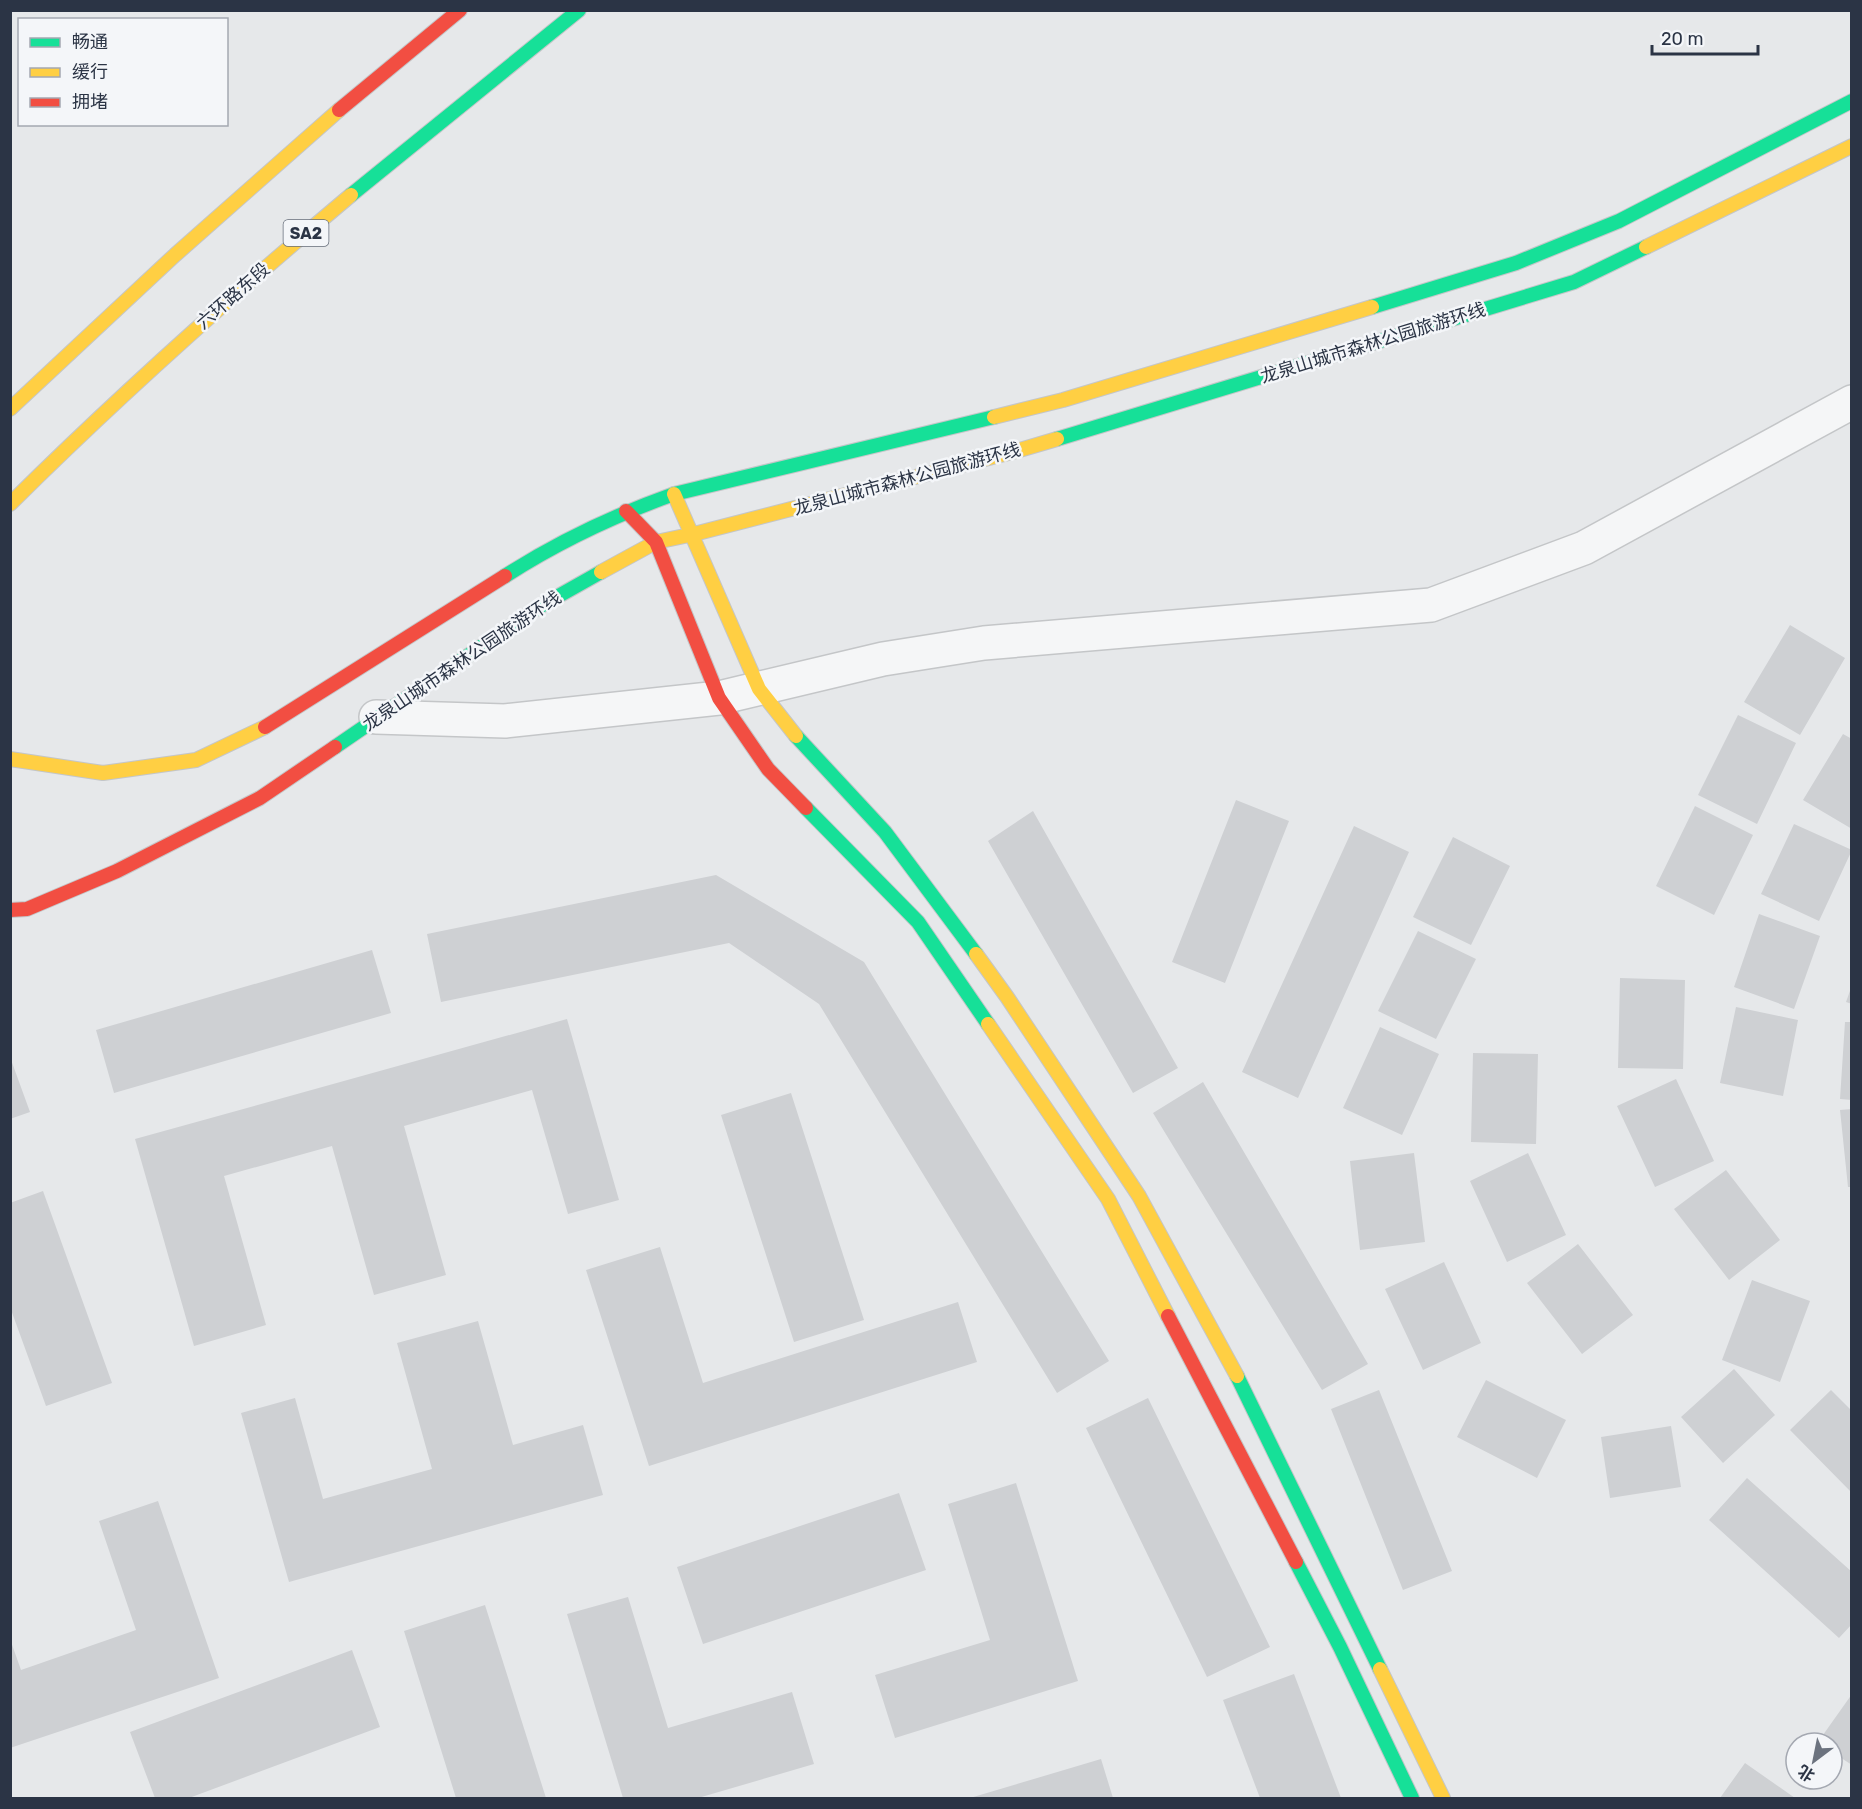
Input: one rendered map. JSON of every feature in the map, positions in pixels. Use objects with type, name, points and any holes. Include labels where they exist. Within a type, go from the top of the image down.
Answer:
[{"type":"main road","points":[[10,409],[140,287],[258,181],[460,10]]},
{"type":"main road","name":"六环路东段","points":[[10,504],[188,335],[401,152],[579,10]]},
{"type":"main road","name":"龙泉山城市森林公园旅游环线","points":[[10,759],[103,773],[196,760],[261,729],[530,560],[626,511],[674,494],[1064,400],[1516,263],[1619,221],[1851,101]]},
{"type":"main road","name":"龙泉山城市森林公园旅游环线","points":[[10,910],[27,909],[107,875],[260,798],[539,607],[656,542],[1017,451],[1574,282],[1851,146]]},
{"type":"main road","points":[[674,494],[694,534],[759,689],[803,744],[885,832],[942,908],[1007,998],[1139,1196],[1253,1406],[1443,1798]]},
{"type":"main road","points":[[626,511],[656,542],[719,698],[768,769],[918,921],[1108,1199],[1340,1647],[1412,1798]]},
{"type":"street","points":[[376,717],[505,722],[719,698],[883,659],[984,643],[1431,605],[1584,548],[1851,402]]},
{"type":"building","points":[[1790,625],[1845,658],[1800,735],[1744,702]]},
{"type":"building","points":[[1738,715],[1796,743],[1757,824],[1698,795]]},
{"type":"building","points":[[1843,734],[1852,739],[1852,829],[1803,800]]},
{"type":"building","points":[[1236,800],[1289,821],[1225,983],[1172,962]]},
{"type":"building","points":[[1695,806],[1753,835],[1714,915],[1656,886]]},
{"type":"building","points":[[1033,811],[1178,1068],[1133,1093],[988,841]]},
{"type":"building","points":[[1794,824],[1852,850],[1819,921],[1761,894]]},
{"type":"building","points":[[1354,826],[1409,852],[1298,1098],[1242,1072]]},
{"type":"building","points":[[1453,837],[1510,866],[1471,945],[1413,917]]},
{"type":"building","points":[[716,875],[864,962],[1109,1361],[1057,1393],[819,1004],[729,943],[441,1002],[427,934]]},
{"type":"building","points":[[1759,914],[1820,936],[1794,1009],[1734,987]]},
{"type":"building","points":[[1418,931],[1476,959],[1436,1039],[1378,1011]]},
{"type":"building","points":[[372,950],[391,1013],[114,1093],[96,1030]]},
{"type":"building","points":[[1620,978],[1685,980],[1683,1069],[1618,1068]]},
{"type":"building","points":[[1852,988],[1852,1004],[1846,1002]]},
{"type":"building","points":[[1736,1007],[1798,1020],[1783,1096],[1720,1083]]},
{"type":"building","points":[[567,1019],[619,1200],[568,1214],[532,1090],[404,1126],[446,1275],[374,1295],[332,1146],[224,1176],[266,1325],[194,1346],[135,1139]]},
{"type":"building","points":[[1845,1022],[1852,1022],[1852,1100],[1840,1099]]},
{"type":"building","points":[[1380,1027],[1439,1054],[1402,1135],[1343,1108]]},
{"type":"building","points":[[1473,1053],[1538,1054],[1536,1144],[1471,1142]]},
{"type":"building","points":[[10,1057],[30,1112],[10,1119]]},
{"type":"building","points":[[1676,1079],[1714,1161],[1655,1187],[1617,1106]]},
{"type":"building","points":[[1203,1082],[1368,1364],[1322,1390],[1153,1113]]},
{"type":"building","points":[[791,1093],[864,1320],[794,1342],[721,1115]]},
{"type":"building","points":[[1852,1109],[1852,1187],[1848,1187],[1840,1110]]},
{"type":"building","points":[[1414,1153],[1425,1242],[1360,1250],[1350,1161]]},
{"type":"building","points":[[1528,1153],[1566,1235],[1507,1262],[1470,1181]]},
{"type":"building","points":[[1726,1170],[1780,1240],[1729,1280],[1674,1209]]},
{"type":"building","points":[[43,1191],[112,1383],[46,1406],[10,1307],[10,1203]]},
{"type":"building","points":[[1578,1244],[1633,1315],[1582,1354],[1527,1283]]},
{"type":"building","points":[[660,1247],[703,1383],[958,1302],[977,1362],[649,1466],[586,1270]]},
{"type":"building","points":[[1444,1262],[1481,1343],[1423,1370],[1385,1289]]},
{"type":"building","points":[[1752,1280],[1810,1301],[1780,1382],[1722,1360]]},
{"type":"building","points":[[478,1321],[513,1445],[583,1425],[603,1495],[289,1582],[241,1413],[295,1398],[323,1499],[432,1469],[397,1343]]},
{"type":"building","points":[[1734,1369],[1775,1415],[1723,1463],[1681,1417]]},
{"type":"building","points":[[1486,1380],[1566,1420],[1537,1478],[1457,1437]]},
{"type":"building","points":[[1379,1390],[1452,1571],[1403,1590],[1331,1409]]},
{"type":"building","points":[[1831,1390],[1852,1411],[1852,1493],[1790,1430]]},
{"type":"building","points":[[1148,1398],[1270,1647],[1207,1677],[1086,1428]]},
{"type":"building","points":[[1671,1426],[1681,1487],[1610,1498],[1601,1437]]},
{"type":"building","points":[[1747,1478],[1852,1572],[1852,1624],[1839,1638],[1709,1520]]},
{"type":"building","points":[[1016,1483],[1078,1681],[895,1738],[875,1675],[990,1640],[948,1504]]},
{"type":"building","points":[[899,1493],[926,1570],[703,1644],[677,1567]]},
{"type":"building","points":[[158,1501],[219,1678],[10,1748],[10,1639],[21,1670],[136,1630],[99,1521]]},
{"type":"building","points":[[628,1597],[668,1728],[792,1692],[814,1764],[698,1798],[623,1798],[567,1614]]},
{"type":"building","points":[[485,1605],[546,1798],[456,1798],[404,1631]]},
{"type":"building","points":[[352,1650],[380,1727],[189,1798],[155,1798],[130,1732]]},
{"type":"building","points":[[1294,1674],[1341,1798],[1260,1798],[1223,1700]]},
{"type":"building","points":[[1852,1694],[1852,1765],[1844,1760],[1844,1731],[1826,1731]]},
{"type":"building","points":[[1101,1759],[1113,1798],[970,1798]]},
{"type":"building","points":[[1745,1763],[1795,1798],[1720,1798]]},
{"type":"traffic: fast","points":[[351,195],[579,10]]},
{"type":"traffic: fast","points":[[1372,307],[1516,263],[1619,221],[1852,101]]},
{"type":"traffic: fast","points":[[1057,439],[1574,282],[1646,247]]},
{"type":"traffic: fast","points":[[505,576],[587,530],[674,494],[994,417]]},
{"type":"traffic: fast","points":[[335,747],[539,607],[601,572]]},
{"type":"traffic: fast","points":[[796,736],[885,832],[976,954]]},
{"type":"traffic: fast","points":[[806,808],[918,922],[988,1024]]},
{"type":"traffic: fast","points":[[1237,1376],[1380,1669]]},
{"type":"traffic: fast","points":[[1296,1562],[1340,1647],[1412,1798]]},
{"type":"traffic: slow","points":[[10,409],[175,255],[339,110]]},
{"type":"traffic: slow","points":[[1646,247],[1852,146]]},
{"type":"traffic: slow","points":[[10,504],[177,346],[351,195]]},
{"type":"traffic: slow","points":[[994,417],[1063,400],[1372,307]]},
{"type":"traffic: slow","points":[[601,572],[656,542],[1057,439]]},
{"type":"traffic: slow","points":[[674,494],[759,689],[796,736]]},
{"type":"traffic: slow","points":[[10,759],[103,773],[196,760],[265,727]]},
{"type":"traffic: slow","points":[[976,954],[1139,1196],[1237,1376]]},
{"type":"traffic: slow","points":[[988,1024],[1108,1199],[1168,1316]]},
{"type":"traffic: slow","points":[[1380,1669],[1443,1798]]},
{"type":"traffic: jam","points":[[339,110],[460,10]]},
{"type":"traffic: jam","points":[[626,511],[656,542],[719,698],[768,769],[806,808]]},
{"type":"traffic: jam","points":[[265,727],[505,576]]},
{"type":"traffic: jam","points":[[10,910],[27,909],[117,871],[260,798],[335,747]]},
{"type":"traffic: jam","points":[[1168,1316],[1296,1562]]}]
